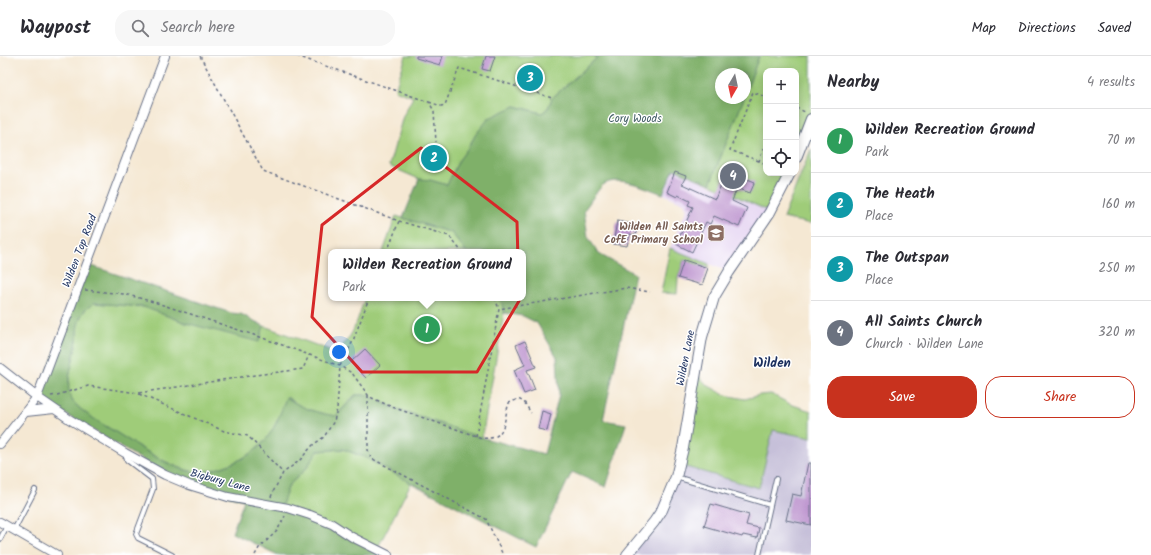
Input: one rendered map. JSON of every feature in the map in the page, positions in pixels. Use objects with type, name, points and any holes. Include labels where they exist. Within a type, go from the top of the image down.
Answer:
[{"type":"street","name":"Wilden Top Road","points":[[0,444],[37,397],[165,56]]},
{"type":"street","points":[[799,150],[811,119]]},
{"type":"street","name":"Wilden Lane","points":[[627,555],[662,510],[676,477],[683,448],[702,337],[712,303],[721,284],[770,212],[788,176]]},
{"type":"street","name":"Bigbury Lane","points":[[0,368],[69,420],[125,454],[159,472],[188,485],[228,496],[288,508],[310,515],[332,524],[352,537],[388,555]]},
{"type":"street","points":[[26,412],[54,409]]},
{"type":"street","points":[[7,526],[57,555]]},
{"type":"lane","points":[[125,454],[127,460],[152,479],[153,489],[136,534],[138,538],[172,555]]},
{"type":"lane","points":[[676,477],[770,505]]},
{"type":"lane","points":[[758,555],[776,479]]},
{"type":"lane","points":[[0,539],[7,526],[35,490]]},
{"type":"path","points":[[200,56],[263,171],[399,221],[449,236],[460,249]]},
{"type":"path","points":[[297,56],[441,106],[444,105],[459,68],[552,98]]},
{"type":"path","points":[[763,96],[753,92],[730,150],[763,163]]},
{"type":"path","points":[[429,102],[434,111],[436,142]]},
{"type":"path","points":[[799,109],[811,114]]},
{"type":"path","points":[[759,161],[763,150]]},
{"type":"path","points":[[388,249],[399,221]]},
{"type":"path","points":[[499,308],[626,288],[650,292]]},
{"type":"path","points":[[77,290],[124,294],[154,302],[309,354],[340,366],[352,373],[368,395],[372,398],[392,407],[476,436],[489,439],[499,435],[503,428],[509,403],[512,401],[518,399],[524,402],[531,413]]},
{"type":"path","points":[[269,504],[273,492],[283,473],[299,461],[324,437],[334,421],[337,409],[340,366],[353,341],[369,301]]},
{"type":"path","points":[[476,436],[499,308],[496,301]]},
{"type":"path","points":[[138,393],[304,369],[309,354]]},
{"type":"path","points":[[37,397],[57,395],[88,386],[138,393],[224,431],[248,436],[283,473]]},
{"type":"path","points":[[368,395],[368,450],[371,458],[486,519],[503,555]]},
{"type":"path","points":[[255,555],[259,548],[277,531],[288,508]]},
{"type":"highlighted area","points":[[421,148],[517,222],[519,301],[477,372],[362,372],[312,317],[322,225]]},
{"type":"shaded area","name":"Wilden All Saints CofE Primary School","points":[[674,169],[770,212],[729,272],[670,248],[687,209],[684,203],[663,194]]},
{"type":"shaded area","points":[[773,430],[811,438],[811,555],[627,555],[647,531],[679,465]]},
{"type":"green space","points":[[406,56],[594,56],[597,58],[552,98],[548,108],[542,113],[515,106],[476,134],[459,160],[447,185],[430,180],[419,179],[389,166],[403,116],[413,97],[395,90]]},
{"type":"green space","name":"Cory Woods","points":[[594,56],[759,56],[751,78],[751,68],[715,68],[715,104],[742,104],[710,184],[674,169],[663,194],[625,182],[609,182],[601,187],[584,210],[588,237],[599,254],[635,274],[603,420],[626,424],[606,487],[572,472],[536,547],[411,483],[364,457],[343,449],[318,451],[305,470],[289,485],[281,507],[296,510],[388,555],[278,555],[232,533],[244,500],[176,480],[37,397],[89,265],[231,313],[241,314],[264,326],[259,342],[186,323],[144,307],[94,303],[83,313],[78,325],[77,343],[69,378],[70,396],[73,401],[84,412],[98,422],[155,457],[176,467],[196,472],[209,471],[247,456],[264,441],[271,432],[286,397],[310,410],[336,416],[356,395],[368,395],[392,407],[476,436],[544,454],[559,395],[557,357],[537,323],[523,316],[504,313],[501,301],[526,301],[526,249],[464,249],[452,233],[403,218],[419,179],[430,180],[447,185],[459,160],[476,134],[489,118],[515,106],[542,113],[548,108],[552,98],[597,58]]},
{"type":"green space","points":[[759,56],[811,56],[811,119],[799,150],[799,68],[763,68],[763,176],[788,176],[770,212],[710,184],[742,104],[751,104],[751,78]]},
{"type":"green space","points":[[811,149],[811,224],[783,218]]},
{"type":"green space","points":[[396,216],[452,233],[464,249],[384,249]]},
{"type":"green space","points":[[670,248],[709,264],[708,268],[684,260],[678,278],[677,294],[661,293]]},
{"type":"green space","points":[[364,301],[501,301],[504,313],[482,438],[392,407],[368,395],[355,395],[336,416],[310,410],[298,405],[287,397],[277,422],[264,441],[256,449],[247,456],[222,467],[196,472],[166,462],[98,422],[77,406],[70,396],[69,378],[77,343],[78,322],[82,313],[93,303],[144,307],[186,323],[260,337],[264,326],[332,351],[345,343],[357,321]]},
{"type":"green space","points":[[695,372],[707,385],[725,395],[745,399],[771,394],[790,404],[811,411],[811,438],[773,430],[759,488],[679,465]]},
{"type":"green space","points":[[343,449],[364,457],[411,483],[377,549],[281,507],[289,485],[305,470],[318,451]]},
{"type":"building","points":[[416,56],[443,56],[440,65],[416,58]]},
{"type":"building","points":[[486,56],[495,56],[490,71],[482,69]]},
{"type":"building","points":[[529,67],[537,69],[533,84],[524,82]]},
{"type":"building","points":[[429,148],[445,153],[439,168],[424,162]]},
{"type":"building","points":[[727,171],[755,182],[750,193],[737,188],[732,201],[747,208],[739,227],[714,216],[710,224],[706,222],[692,252],[676,244],[693,207],[688,205],[690,201],[678,195],[677,197],[667,192],[675,172],[686,176],[682,184],[715,199]]},
{"type":"building","points":[[617,221],[638,225],[636,235],[630,234],[627,246],[613,244]]},
{"type":"building","points":[[684,260],[708,268],[702,285],[678,278]]},
{"type":"building","points":[[525,341],[536,367],[527,370],[535,390],[524,394],[514,370],[525,365],[516,345]]},
{"type":"building","points":[[365,349],[380,365],[366,378],[351,362]]},
{"type":"building","points":[[542,411],[551,414],[547,431],[538,429]]},
{"type":"building","points":[[808,463],[811,463],[811,525],[786,520],[792,494],[801,496]]},
{"type":"building","points":[[711,504],[749,515],[746,525],[759,528],[757,538],[743,535],[742,537],[704,526]]},
{"type":"place","name":"The Outspan","points":[[530,78]]},
{"type":"place","name":"The Heath","points":[[434,158]]},
{"type":"place","name":"All Saints Church","points":[[733,176]]},
{"type":"place","name":"Wilden All Saints CofE Primary School","points":[[716,233]]},
{"type":"place","name":"Wilden Recreation Ground","points":[[427,329]]},
{"type":"district","name":"Wilden","points":[[772,363]]}]
